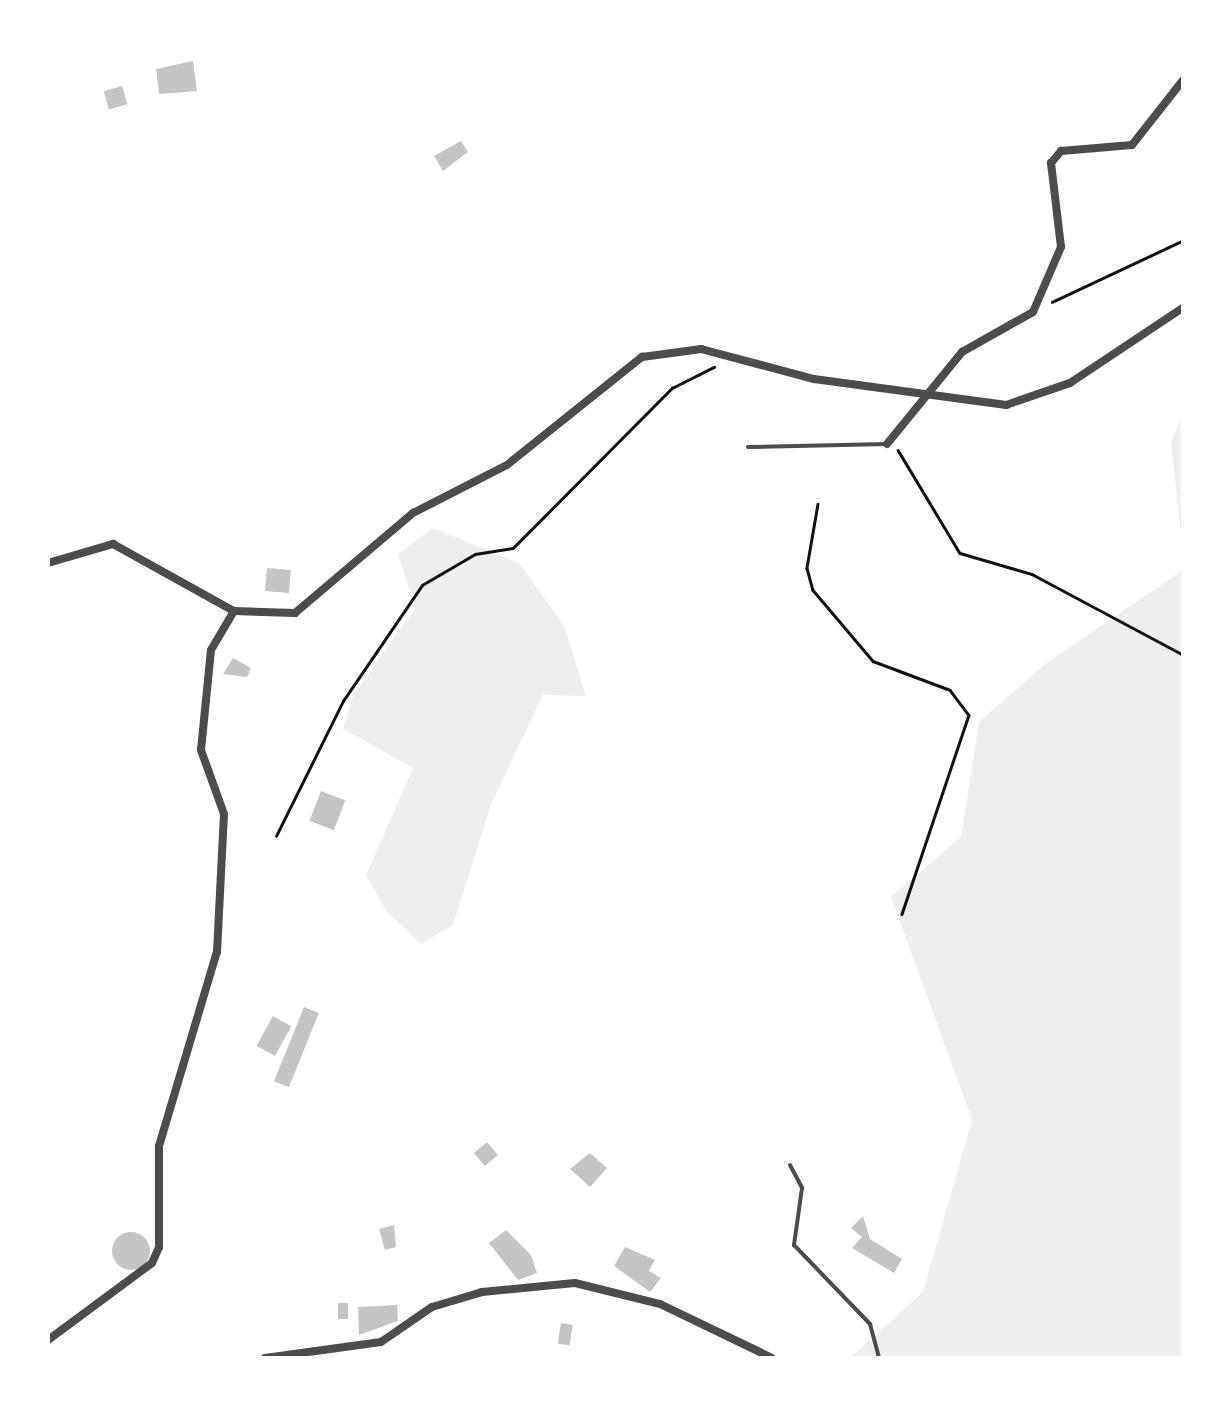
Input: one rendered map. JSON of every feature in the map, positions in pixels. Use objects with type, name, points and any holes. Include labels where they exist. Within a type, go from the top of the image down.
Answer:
[{"type":"street","points":[[887,444],[962,352],[1033,312],[1061,247],[1051,162],[1061,150],[1132,145],[1184,79]]},
{"type":"street","points":[[48,563],[90,546],[130,547],[234,612],[295,612],[413,513],[507,466],[642,357],[701,349],[921,398],[1006,406],[1037,398],[1184,308]]},
{"type":"street","points":[[48,1340],[152,1263],[159,1247],[158,1146],[216,952],[224,814],[201,750],[210,650],[234,612]]},
{"type":"street","points":[[265,1358],[381,1342],[432,1307],[482,1292],[575,1283],[660,1304],[772,1358]]},
{"type":"lane","points":[[748,447],[887,444]]},
{"type":"lane","points":[[790,1165],[802,1188],[794,1245],[870,1324],[880,1358]]},
{"type":"path","points":[[1033,312],[1184,240]]},
{"type":"path","points":[[276,836],[343,701],[422,585],[475,554],[512,548],[672,388],[714,367]]},
{"type":"path","points":[[892,434],[960,553],[1032,574],[1184,655]]},
{"type":"path","points":[[818,504],[807,568],[814,590],[872,661],[950,690],[968,715],[902,914]]},
{"type":"shaded area","points":[[1184,413],[1183,553],[1171,443]]},
{"type":"shaded area","points":[[433,528],[519,563],[564,625],[586,696],[543,695],[492,802],[453,925],[421,944],[387,912],[366,875],[413,768],[343,729],[353,696],[415,608],[398,554]]},
{"type":"shaded area","points":[[1183,570],[1183,1358],[850,1358],[923,1292],[972,1120],[891,897],[961,837],[979,722],[1045,664]]},
{"type":"building","points":[[193,61],[197,91],[159,94],[156,69]]},
{"type":"building","points":[[122,86],[127,104],[109,110],[104,91]]},
{"type":"building","points":[[461,141],[468,152],[443,171],[434,156]]},
{"type":"building","points":[[267,568],[291,570],[289,593],[265,591]]},
{"type":"building","points":[[233,658],[251,668],[247,677],[223,674]]},
{"type":"building","points":[[321,791],[345,800],[334,830],[310,821]]},
{"type":"building","points":[[304,1007],[319,1013],[289,1087],[274,1081]]},
{"type":"building","points":[[273,1016],[291,1026],[275,1056],[257,1046]]},
{"type":"building","points":[[487,1142],[498,1155],[485,1166],[474,1153]]},
{"type":"building","points":[[590,1153],[607,1168],[590,1187],[570,1169]]},
{"type":"building","points":[[863,1216],[870,1239],[902,1259],[894,1273],[852,1248],[862,1237],[851,1228]]},
{"type":"building","points":[[394,1225],[396,1247],[385,1250],[379,1229]]},
{"type":"building","points":[[506,1230],[531,1255],[537,1273],[518,1280],[489,1243]]},
{"type":"building","points":[[131,1232],[144,1238],[150,1251],[144,1264],[131,1270],[118,1264],[112,1251],[118,1238]]},
{"type":"building","points":[[625,1247],[655,1260],[649,1271],[661,1278],[650,1292],[614,1266]]},
{"type":"building","points":[[338,1303],[348,1303],[348,1319],[338,1319]]},
{"type":"building","points":[[397,1305],[398,1321],[359,1335],[358,1307]]},
{"type":"building","points":[[561,1323],[573,1325],[570,1346],[558,1344]]}]
